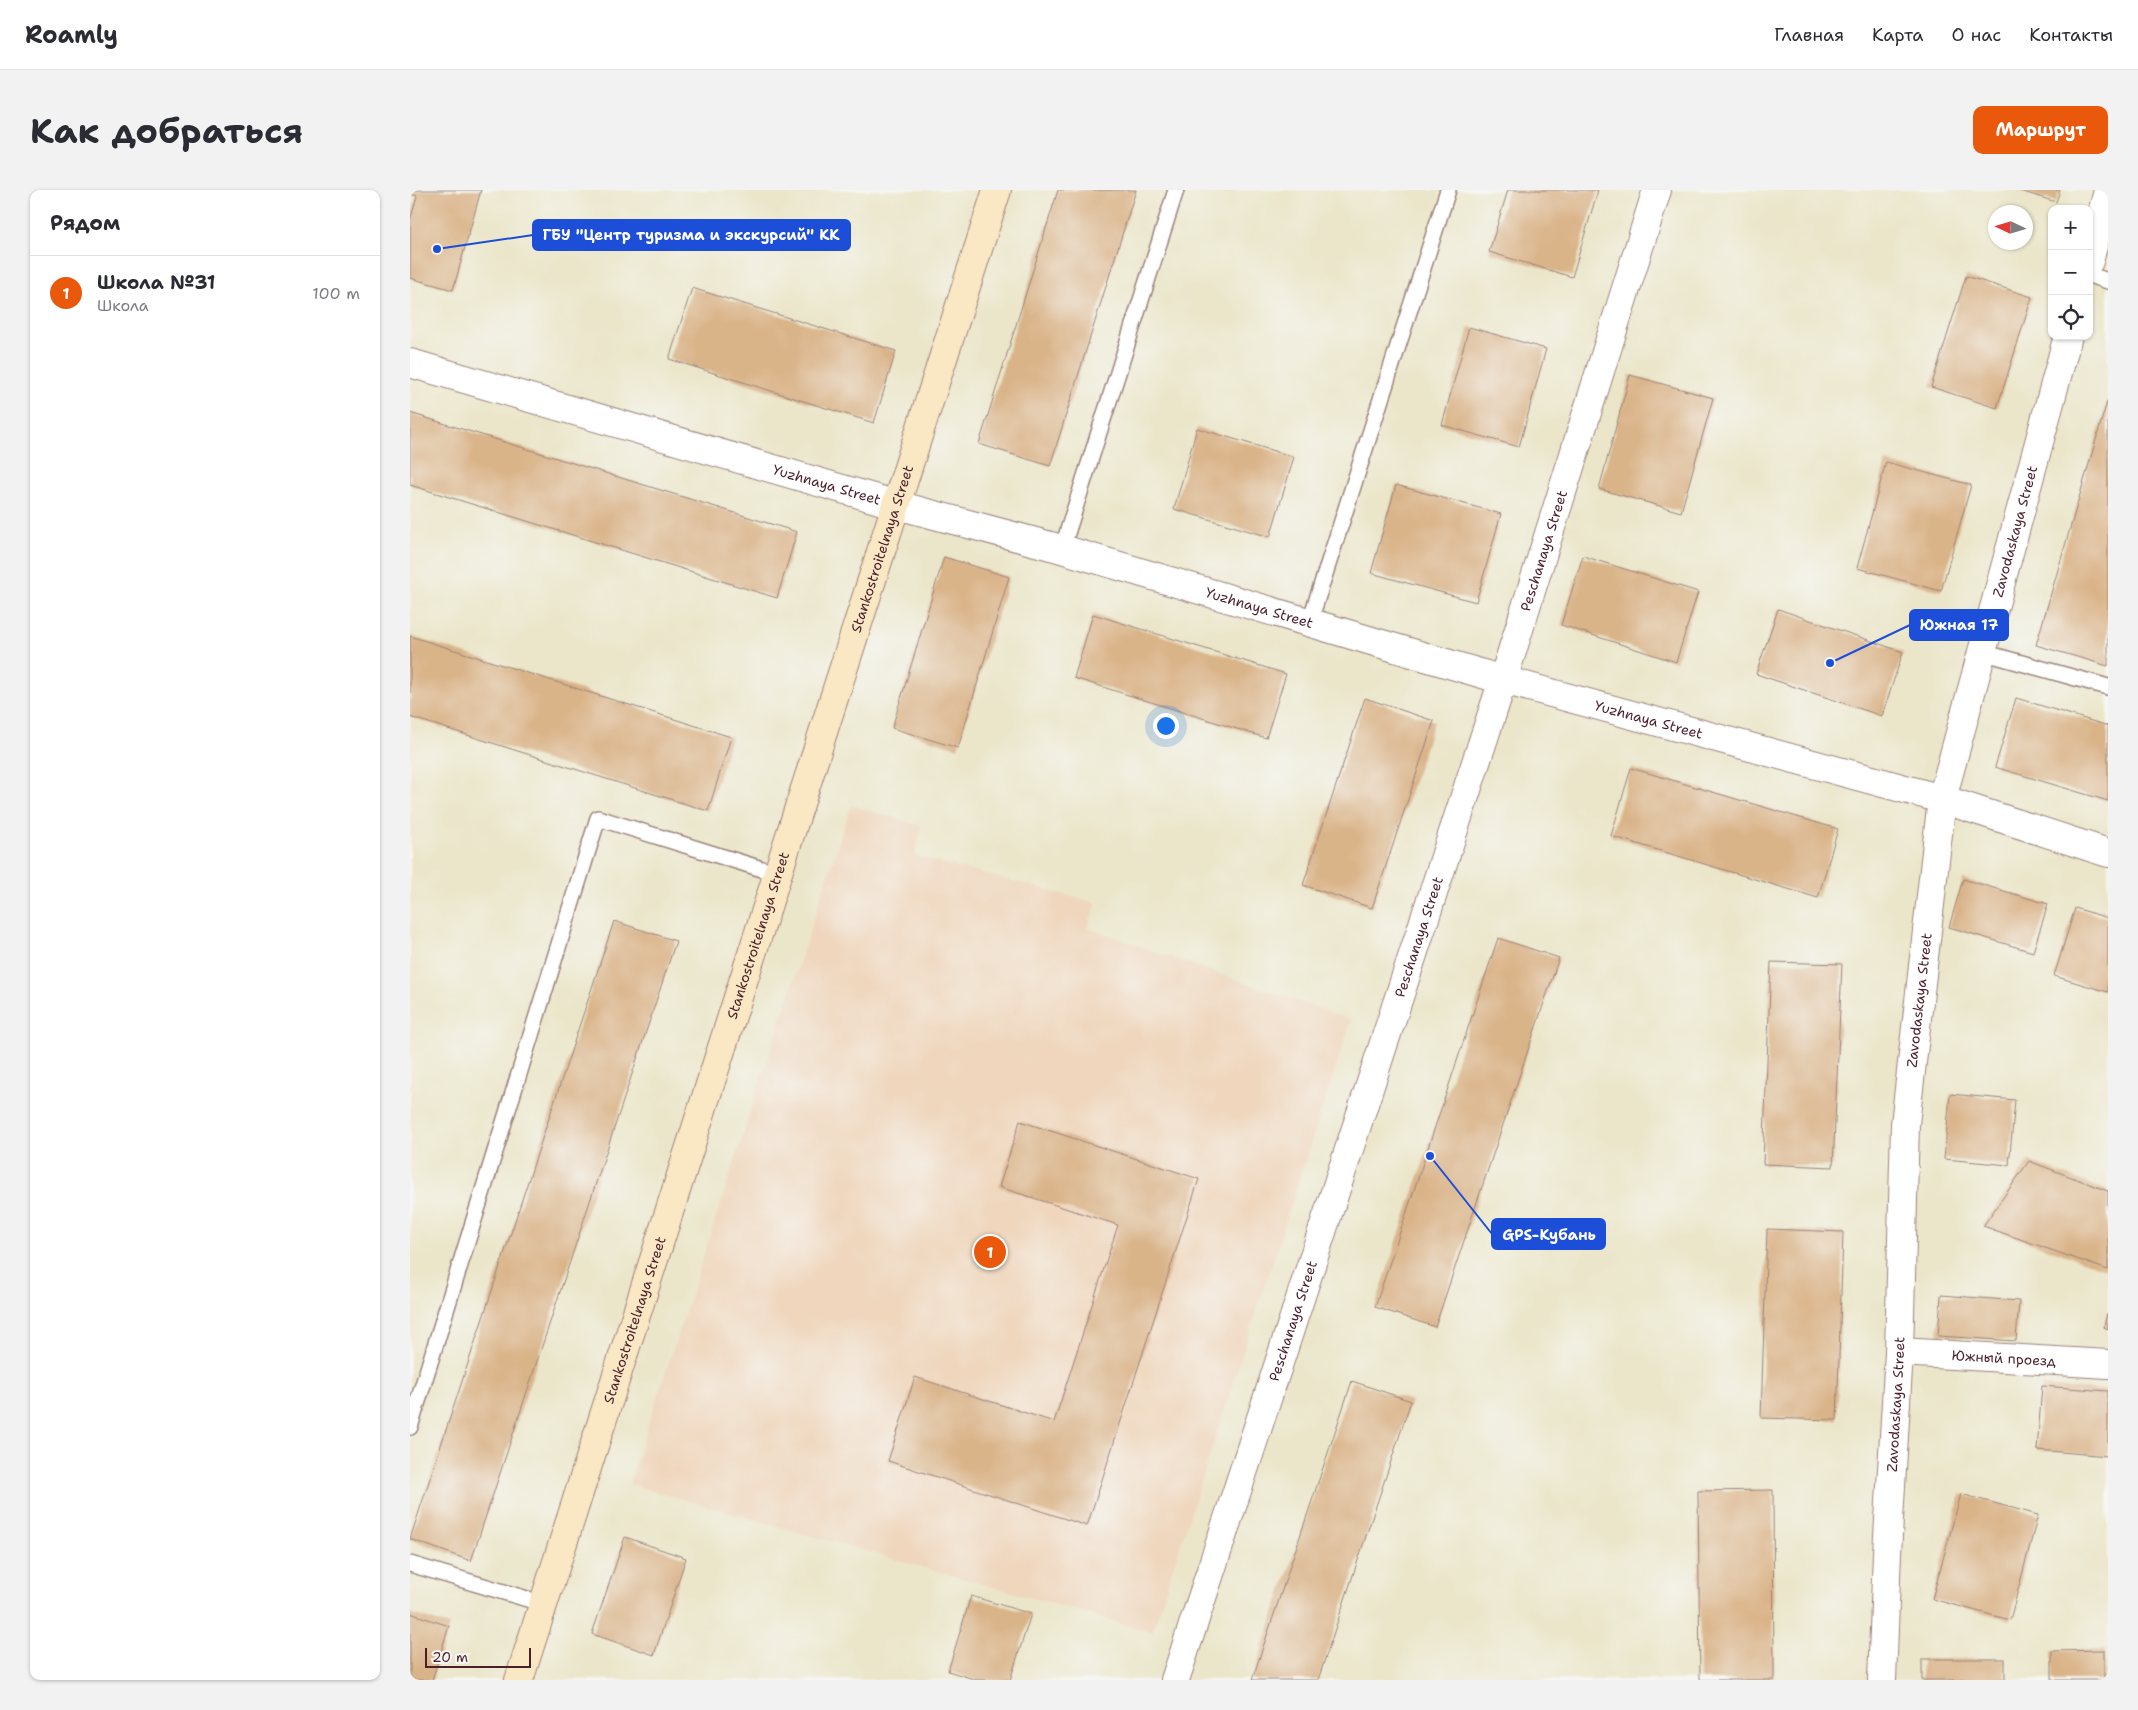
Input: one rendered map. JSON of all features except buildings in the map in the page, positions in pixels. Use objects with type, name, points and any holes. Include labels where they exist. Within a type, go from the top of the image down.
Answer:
[{"type":"street","name":"Stankostroitelnaya Street","points":[[520,1680],[997,190]]},
{"type":"street","name":"Peschanaya Street","points":[[1175,1680],[1503,680],[1657,190]]},
{"type":"street","points":[[2092,250],[2108,192]]},
{"type":"street","name":"Zavodaskaya Street","points":[[1882,1680],[1886,1553],[1899,1352],[1905,1124],[1942,799],[2067,340]]},
{"type":"street","name":"Yuzhnaya Street","points":[[410,364],[897,505],[1062,549],[1309,624],[1503,680],[1942,799],[2108,853]]},
{"type":"street","name":"Южный проезд","points":[[1899,1352],[2108,1364]]},
{"type":"lane","points":[[1062,549],[1176,190]]},
{"type":"lane","points":[[1309,624],[1448,190]]},
{"type":"lane","points":[[2093,276],[2108,281]]},
{"type":"lane","points":[[1982,652],[2108,687]]},
{"type":"lane","points":[[410,1428],[598,818],[778,874]]},
{"type":"lane","points":[[410,1564],[544,1604]]},
{"type":"shaded area","points":[[851,805],[921,826],[915,856],[1097,903],[1087,928],[1351,1020],[1152,1632],[629,1484]]},
{"type":"place","name":"ГБУ \"Центр туризма и экскурсий\" КК","points":[[437,249]]},
{"type":"place","name":"Южная 17","points":[[1830,663]]},
{"type":"place","name":"GPS-Кубань","points":[[1430,1156]]},
{"type":"place","name":"Школа №31","points":[[990,1252]]}]
